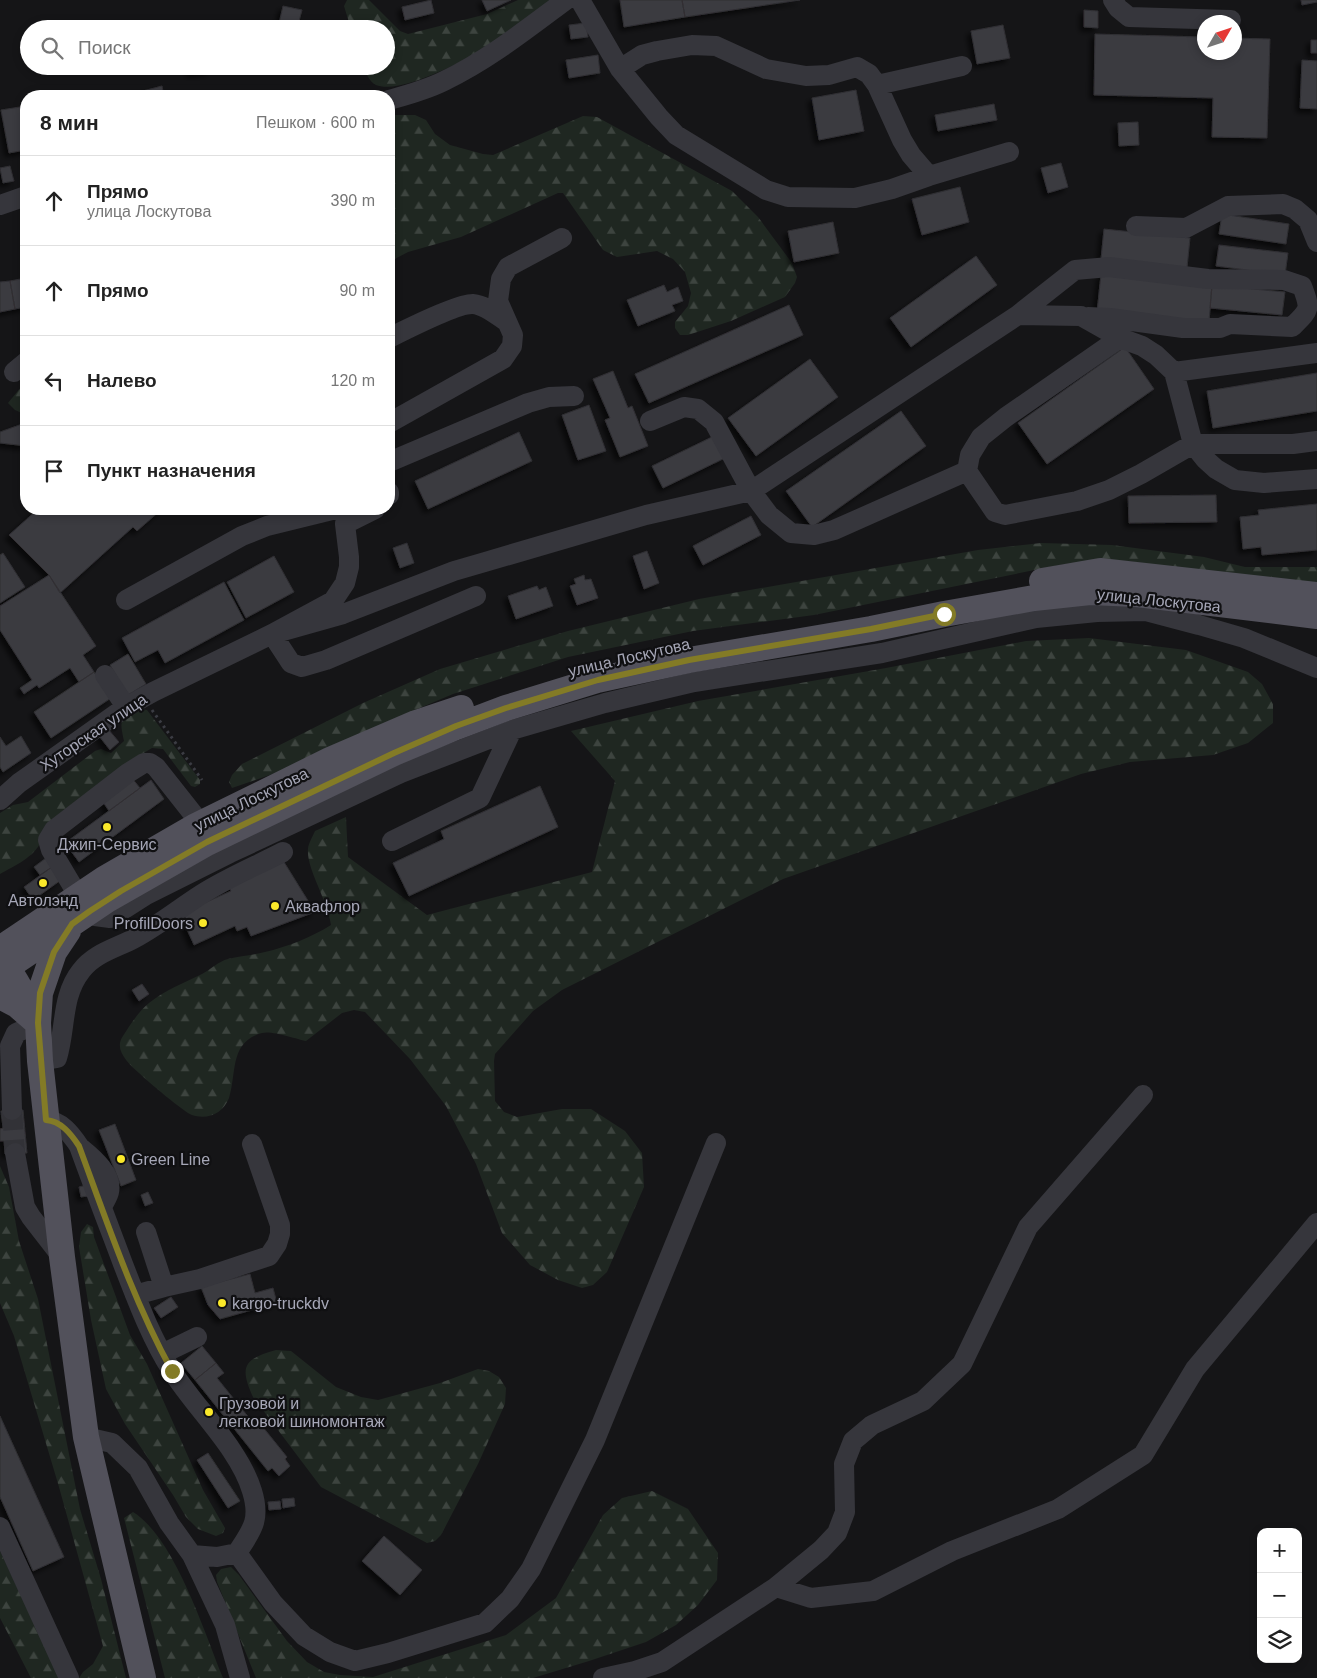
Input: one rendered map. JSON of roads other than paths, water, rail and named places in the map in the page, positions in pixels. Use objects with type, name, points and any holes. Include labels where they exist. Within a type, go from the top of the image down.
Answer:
[{"type":"main road","name":"улица Лоскутова","points":[[81,910],[104,879],[201,824],[330,760],[416,723],[548,677],[648,650],[1100,571],[1317,595]]},
{"type":"main road","name":"улица Лоскутова","points":[[2,957],[81,910],[121,891],[207,842],[394,753],[456,726],[506,708],[598,680],[689,660],[871,629],[944,614],[1034,598],[1090,592],[1138,594],[1317,616]]},
{"type":"main road","points":[[81,910],[54,952],[40,993],[38,1023],[40,1062],[62,1257],[86,1436],[143,1678]]},
{"type":"main road","points":[[2,957],[38,1023]]},
{"type":"main road","points":[[0,996],[17,1005],[38,1023]]},
{"type":"street","points":[[395,98],[416,93],[444,81],[500,48],[566,0]]},
{"type":"street","points":[[580,0],[620,69],[676,135],[766,190],[788,197],[855,198],[892,189],[1009,152]]},
{"type":"street","points":[[1112,0],[1129,17],[1197,19]]},
{"type":"street","points":[[620,69],[642,55],[692,46],[716,46],[766,69],[806,76],[829,75],[857,67],[870,74],[902,140],[911,155],[929,176]]},
{"type":"street","points":[[877,85],[962,66]]},
{"type":"street","points":[[0,205],[20,198]]},
{"type":"street","points":[[1136,226],[1186,228],[1228,206],[1284,204],[1295,209],[1308,220],[1317,242]]},
{"type":"street","points":[[395,420],[503,360],[512,346],[513,335],[498,301],[501,279],[508,267],[562,238]]},
{"type":"street","points":[[272,634],[343,614],[454,571],[484,562],[646,515],[751,491],[1018,315],[1075,270],[1109,267],[1208,279],[1284,280],[1302,286],[1308,302],[1306,313],[1292,327],[1230,324],[1220,328],[1183,328],[1110,318],[1018,315]]},
{"type":"street","points":[[395,335],[455,308],[473,304],[486,309],[507,322]]},
{"type":"street","points":[[1081,316],[1120,338],[1142,346],[1156,355],[1174,372],[1193,444],[1205,460],[1216,469],[1235,480],[1264,483],[1317,478]]},
{"type":"street","points":[[1120,338],[1006,417],[981,437],[970,455],[967,472],[995,512],[1005,515],[1077,501],[1109,490],[1193,444],[1293,444],[1317,441]]},
{"type":"street","points":[[1174,372],[1317,353]]},
{"type":"street","points":[[395,459],[528,403],[549,397],[574,396]]},
{"type":"street","points":[[650,421],[684,407],[698,410],[714,422],[751,491],[769,515],[790,533],[814,535],[834,530],[967,472]]},
{"type":"street","points":[[126,600],[242,536],[267,526],[334,515]]},
{"type":"street","points":[[272,634],[334,601],[345,583],[349,558],[340,515]]},
{"type":"street","points":[[272,634],[291,663],[302,667],[326,660],[476,596]]},
{"type":"street","points":[[201,824],[156,767],[150,763],[144,764],[128,774],[54,830],[48,840],[50,850],[81,910],[95,916],[110,918],[146,896],[230,853],[401,773],[512,730],[604,703],[694,682],[882,653],[1036,618],[1097,612],[1146,611],[1199,624],[1244,638],[1317,668]]},
{"type":"street","name":"Хуторская улица","points":[[0,800],[20,783],[134,702],[272,634]]},
{"type":"street","points":[[105,675],[134,702]]},
{"type":"street","points":[[392,841],[480,798],[512,730]]},
{"type":"street","points":[[40,1062],[57,1058],[61,1044],[62,1022],[67,997],[80,972],[92,959],[136,938],[204,893],[283,852]]},
{"type":"street","points":[[12,1110],[10,1046],[16,1033],[38,1023]]},
{"type":"street","points":[[603,1678],[635,1671],[662,1662],[776,1587],[837,1533],[844,1512],[844,1464],[853,1441],[872,1425],[923,1401],[962,1364],[1028,1227],[1142,1095]]},
{"type":"street","points":[[46,1120],[51,1120],[70,1132],[79,1146],[135,1295],[162,1354],[172,1371],[240,1463],[252,1491],[257,1513],[255,1522],[253,1530],[237,1554],[217,1557],[192,1555]]},
{"type":"street","points":[[237,1554],[273,1603],[304,1636],[330,1652],[355,1662],[485,1623],[510,1599],[531,1570],[594,1440],[716,1143]]},
{"type":"street","points":[[135,1295],[200,1279],[269,1256],[277,1244],[280,1225],[252,1144]]},
{"type":"street","points":[[15,1153],[25,1207],[62,1257]]},
{"type":"street","points":[[776,1587],[811,1598],[873,1591],[952,1551],[1058,1510],[1143,1455],[1195,1369],[1317,1223]]},
{"type":"street","points":[[146,1232],[164,1287]]},
{"type":"street","points":[[162,1354],[197,1337]]},
{"type":"street","points":[[86,1436],[112,1443],[138,1468],[169,1523],[192,1555],[225,1626],[240,1678]]},
{"type":"street","points":[[0,1527],[70,1678]]},
{"type":"tunnel","points":[[12,1110],[15,1153]]},
{"type":"place","name":"Джип-Сервис","points":[[107,827]]},
{"type":"place","name":"Автолэнд","points":[[43,883]]},
{"type":"place","name":"Аквафлор","points":[[275,906]]},
{"type":"place","name":"ProfilDoors","points":[[203,923]]},
{"type":"place","name":"Green Line","points":[[121,1159]]},
{"type":"place","name":"kargo-truckdv","points":[[222,1303]]},
{"type":"place","name":"Грузовой и легковой шиномонтаж","points":[[209,1412]]}]
